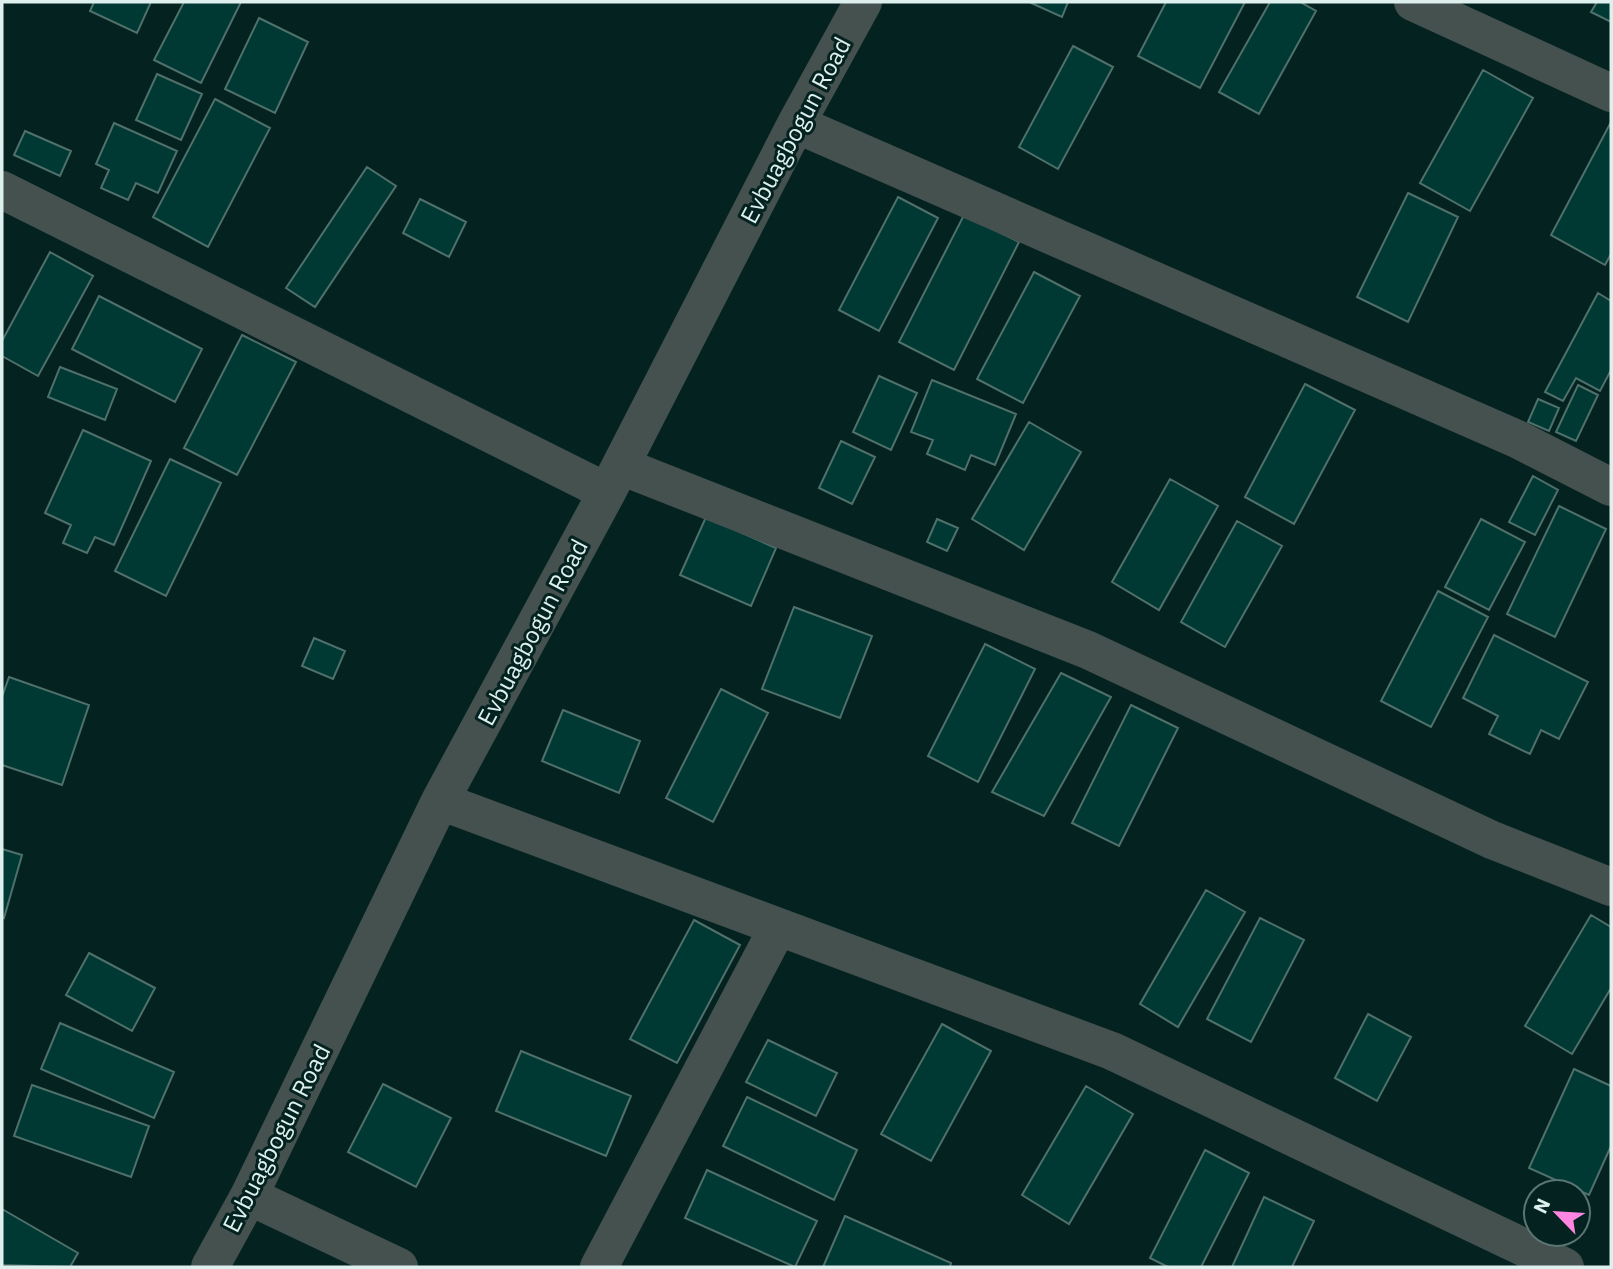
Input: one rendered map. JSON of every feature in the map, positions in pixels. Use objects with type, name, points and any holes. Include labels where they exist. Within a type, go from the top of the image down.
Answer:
[{"type":"street","name":"Evbuagbogun Road","points":[[210,1267],[249,1196],[440,801],[614,479],[796,124],[863,2]]},
{"type":"street","points":[[1413,2],[1611,93]]},
{"type":"street","points":[[796,124],[1517,439],[1611,487]]},
{"type":"street","points":[[2,190],[614,479],[1088,650],[1492,840],[1611,887]]},
{"type":"street","points":[[440,801],[1112,1051],[1565,1267]]},
{"type":"street","points":[[599,1267],[778,927]]},
{"type":"street","points":[[249,1196],[399,1267]]},
{"type":"building","points":[[94,2],[151,2],[137,33],[90,11]]},
{"type":"building","points":[[184,2],[241,2],[201,83],[154,60]]},
{"type":"building","points":[[1029,2],[1068,2],[1062,17]]},
{"type":"building","points":[[1166,2],[1245,2],[1200,88],[1138,56]]},
{"type":"building","points":[[1270,2],[1300,2],[1316,11],[1259,114],[1219,92]]},
{"type":"building","points":[[1597,2],[1611,2],[1611,22],[1591,12]]},
{"type":"building","points":[[259,18],[308,42],[275,113],[225,89]]},
{"type":"building","points":[[1073,46],[1113,67],[1058,169],[1019,147]]},
{"type":"building","points":[[1483,70],[1533,98],[1470,211],[1420,183]]},
{"type":"building","points":[[157,74],[202,94],[181,140],[136,120]]},
{"type":"building","points":[[215,99],[270,128],[208,247],[153,217]]},
{"type":"building","points":[[1611,122],[1611,254],[1605,265],[1551,235]]},
{"type":"building","points":[[114,123],[177,151],[158,193],[136,183],[128,200],[101,188],[109,170],[96,164]]},
{"type":"building","points":[[25,131],[71,151],[60,176],[14,155]]},
{"type":"building","points":[[367,167],[396,186],[315,307],[286,288]]},
{"type":"building","points":[[1408,193],[1458,217],[1408,322],[1357,297]]},
{"type":"building","points":[[898,197],[938,218],[879,331],[839,310]]},
{"type":"building","points":[[420,199],[466,222],[449,257],[403,233]]},
{"type":"building","points":[[964,215],[1019,242],[954,370],[899,342]]},
{"type":"building","points":[[50,252],[93,276],[38,376],[2,356],[2,341]]},
{"type":"building","points":[[1034,272],[1080,296],[1023,403],[977,379]]},
{"type":"building","points":[[1598,293],[1611,301],[1611,370],[1600,391],[1576,378],[1563,401],[1545,392]]},
{"type":"building","points":[[99,296],[202,349],[175,402],[72,349]]},
{"type":"building","points":[[242,335],[296,362],[237,475],[184,448]]},
{"type":"building","points":[[60,367],[117,389],[105,420],[48,397]]},
{"type":"building","points":[[879,376],[917,393],[891,450],[853,432]]},
{"type":"building","points":[[932,380],[1016,414],[995,465],[971,455],[965,470],[927,454],[933,440],[911,432]]},
{"type":"building","points":[[1305,384],[1355,410],[1294,524],[1245,497]]},
{"type":"building","points":[[1578,385],[1598,395],[1576,441],[1556,432]]},
{"type":"building","points":[[1538,399],[1559,408],[1549,431],[1528,422]]},
{"type":"building","points":[[1029,422],[1081,452],[1024,550],[972,519]]},
{"type":"building","points":[[83,430],[151,461],[114,545],[95,537],[87,553],[63,543],[71,525],[45,513]]},
{"type":"building","points":[[841,441],[875,457],[852,504],[819,488]]},
{"type":"building","points":[[170,459],[221,483],[166,596],[115,571]]},
{"type":"building","points":[[1533,476],[1558,490],[1535,535],[1509,522]]},
{"type":"building","points":[[1170,479],[1218,506],[1159,610],[1112,582]]},
{"type":"building","points":[[1559,506],[1606,529],[1555,637],[1507,614]]},
{"type":"building","points":[[706,517],[776,548],[751,606],[680,575]]},
{"type":"building","points":[[937,519],[958,528],[947,551],[927,542]]},
{"type":"building","points":[[1481,519],[1525,542],[1489,610],[1445,587]]},
{"type":"building","points":[[1237,521],[1282,546],[1225,647],[1181,622]]},
{"type":"building","points":[[1438,591],[1488,617],[1431,727],[1381,701]]},
{"type":"building","points":[[794,607],[872,636],[840,718],[762,689]]},
{"type":"building","points":[[1494,635],[1588,682],[1559,739],[1541,730],[1530,754],[1489,734],[1498,716],[1463,698]]},
{"type":"building","points":[[314,638],[345,651],[333,679],[302,666]]},
{"type":"building","points":[[985,644],[1035,669],[978,782],[928,756]]},
{"type":"building","points":[[1061,673],[1111,697],[1044,816],[992,792]]},
{"type":"building","points":[[9,677],[89,705],[62,785],[2,765],[2,697]]},
{"type":"building","points":[[721,689],[768,713],[713,822],[666,798]]},
{"type":"building","points":[[1131,705],[1178,728],[1119,846],[1072,823]]},
{"type":"building","points":[[563,710],[640,741],[619,793],[542,761]]},
{"type":"building","points":[[2,849],[22,855],[4,918],[2,917]]},
{"type":"building","points":[[1206,890],[1245,912],[1178,1027],[1140,1004]]},
{"type":"building","points":[[1591,915],[1611,927],[1611,988],[1572,1054],[1525,1026]]},
{"type":"building","points":[[1260,918],[1304,940],[1251,1042],[1207,1019]]},
{"type":"building","points":[[694,920],[740,945],[677,1063],[630,1039]]},
{"type":"building","points":[[89,953],[155,988],[132,1031],[66,995]]},
{"type":"building","points":[[1368,1014],[1411,1037],[1377,1101],[1335,1078]]},
{"type":"building","points":[[60,1023],[174,1072],[154,1118],[41,1069]]},
{"type":"building","points":[[942,1024],[991,1051],[931,1161],[881,1134]]},
{"type":"building","points":[[768,1040],[837,1073],[816,1116],[746,1082]]},
{"type":"building","points":[[521,1051],[631,1096],[606,1156],[496,1111]]},
{"type":"building","points":[[1574,1069],[1611,1086],[1611,1146],[1592,1188],[1592,1178],[1551,1178],[1529,1168]]},
{"type":"building","points":[[383,1084],[451,1118],[416,1187],[348,1152]]},
{"type":"building","points":[[32,1085],[149,1126],[131,1177],[14,1136]]},
{"type":"building","points":[[1086,1086],[1133,1114],[1069,1224],[1022,1195]]},
{"type":"building","points":[[747,1097],[857,1150],[834,1200],[723,1146]]},
{"type":"building","points":[[1205,1150],[1249,1173],[1201,1267],[1168,1267],[1150,1258]]},
{"type":"building","points":[[707,1170],[817,1221],[795,1267],[685,1218]]},
{"type":"building","points":[[1264,1197],[1314,1221],[1292,1267],[1232,1267]]},
{"type":"building","points":[[2,1209],[78,1253],[70,1267],[2,1265]]},
{"type":"building","points":[[845,1216],[951,1263],[950,1267],[823,1267]]}]
